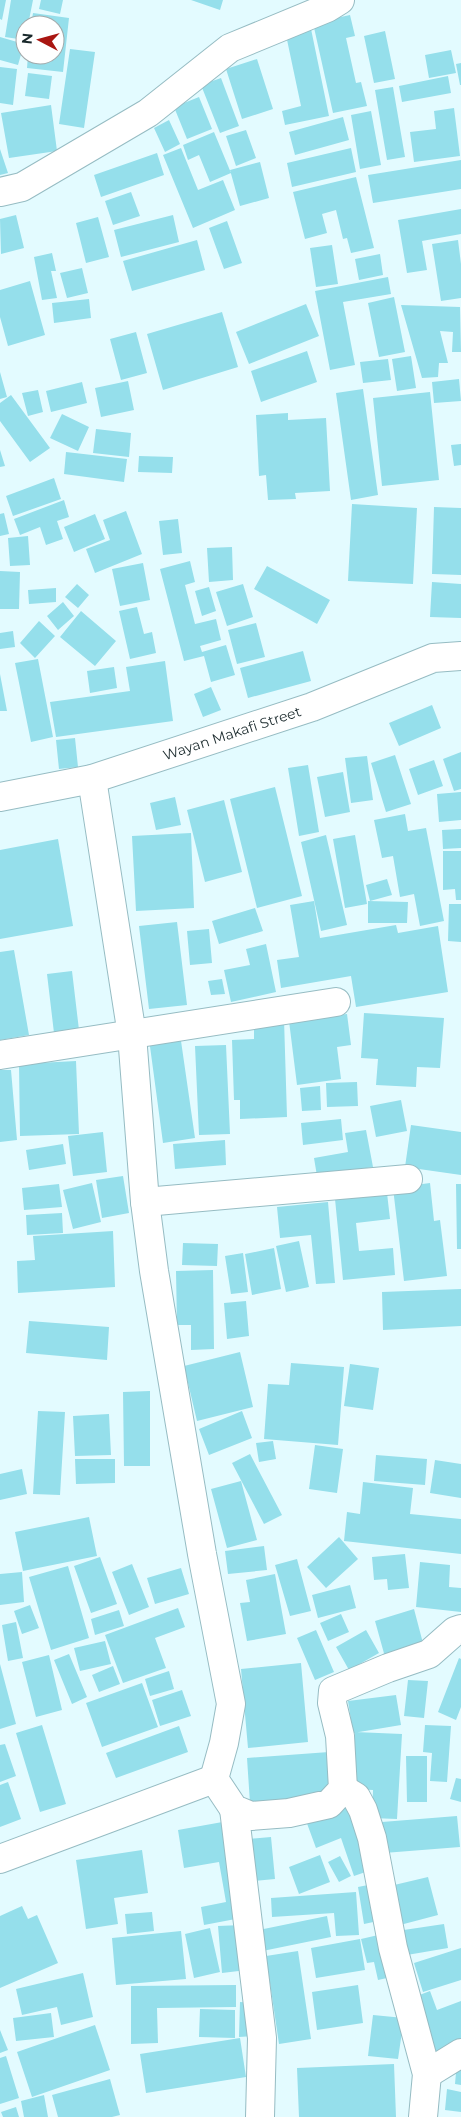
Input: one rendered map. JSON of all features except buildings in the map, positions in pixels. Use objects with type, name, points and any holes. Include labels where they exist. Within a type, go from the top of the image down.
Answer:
[{"type":"street","points":[[0,192],[22,187],[148,113],[230,48],[327,8],[340,0]]},
{"type":"street","name":"Wayan Makafi Street","points":[[0,797],[92,779],[312,707],[433,658],[461,656]]},
{"type":"street","points":[[92,779],[132,1035],[145,1202],[154,1271],[202,1554],[231,1704],[224,1743],[214,1779],[234,1809],[262,2038],[260,2117]]},
{"type":"street","points":[[0,1055],[336,1002]]},
{"type":"street","points":[[145,1202],[408,1179]]},
{"type":"street","points":[[234,1809],[251,1816],[288,1813],[329,1804],[343,1789],[340,1736],[332,1703],[333,1691],[388,1668],[429,1654],[454,1631],[461,1629]]},
{"type":"street","points":[[0,1859],[214,1779]]},
{"type":"street","points":[[343,1789],[356,1796],[363,1810],[372,1838],[393,1948],[427,2074],[423,2117]]},
{"type":"street","points":[[427,2074],[461,2053]]}]
